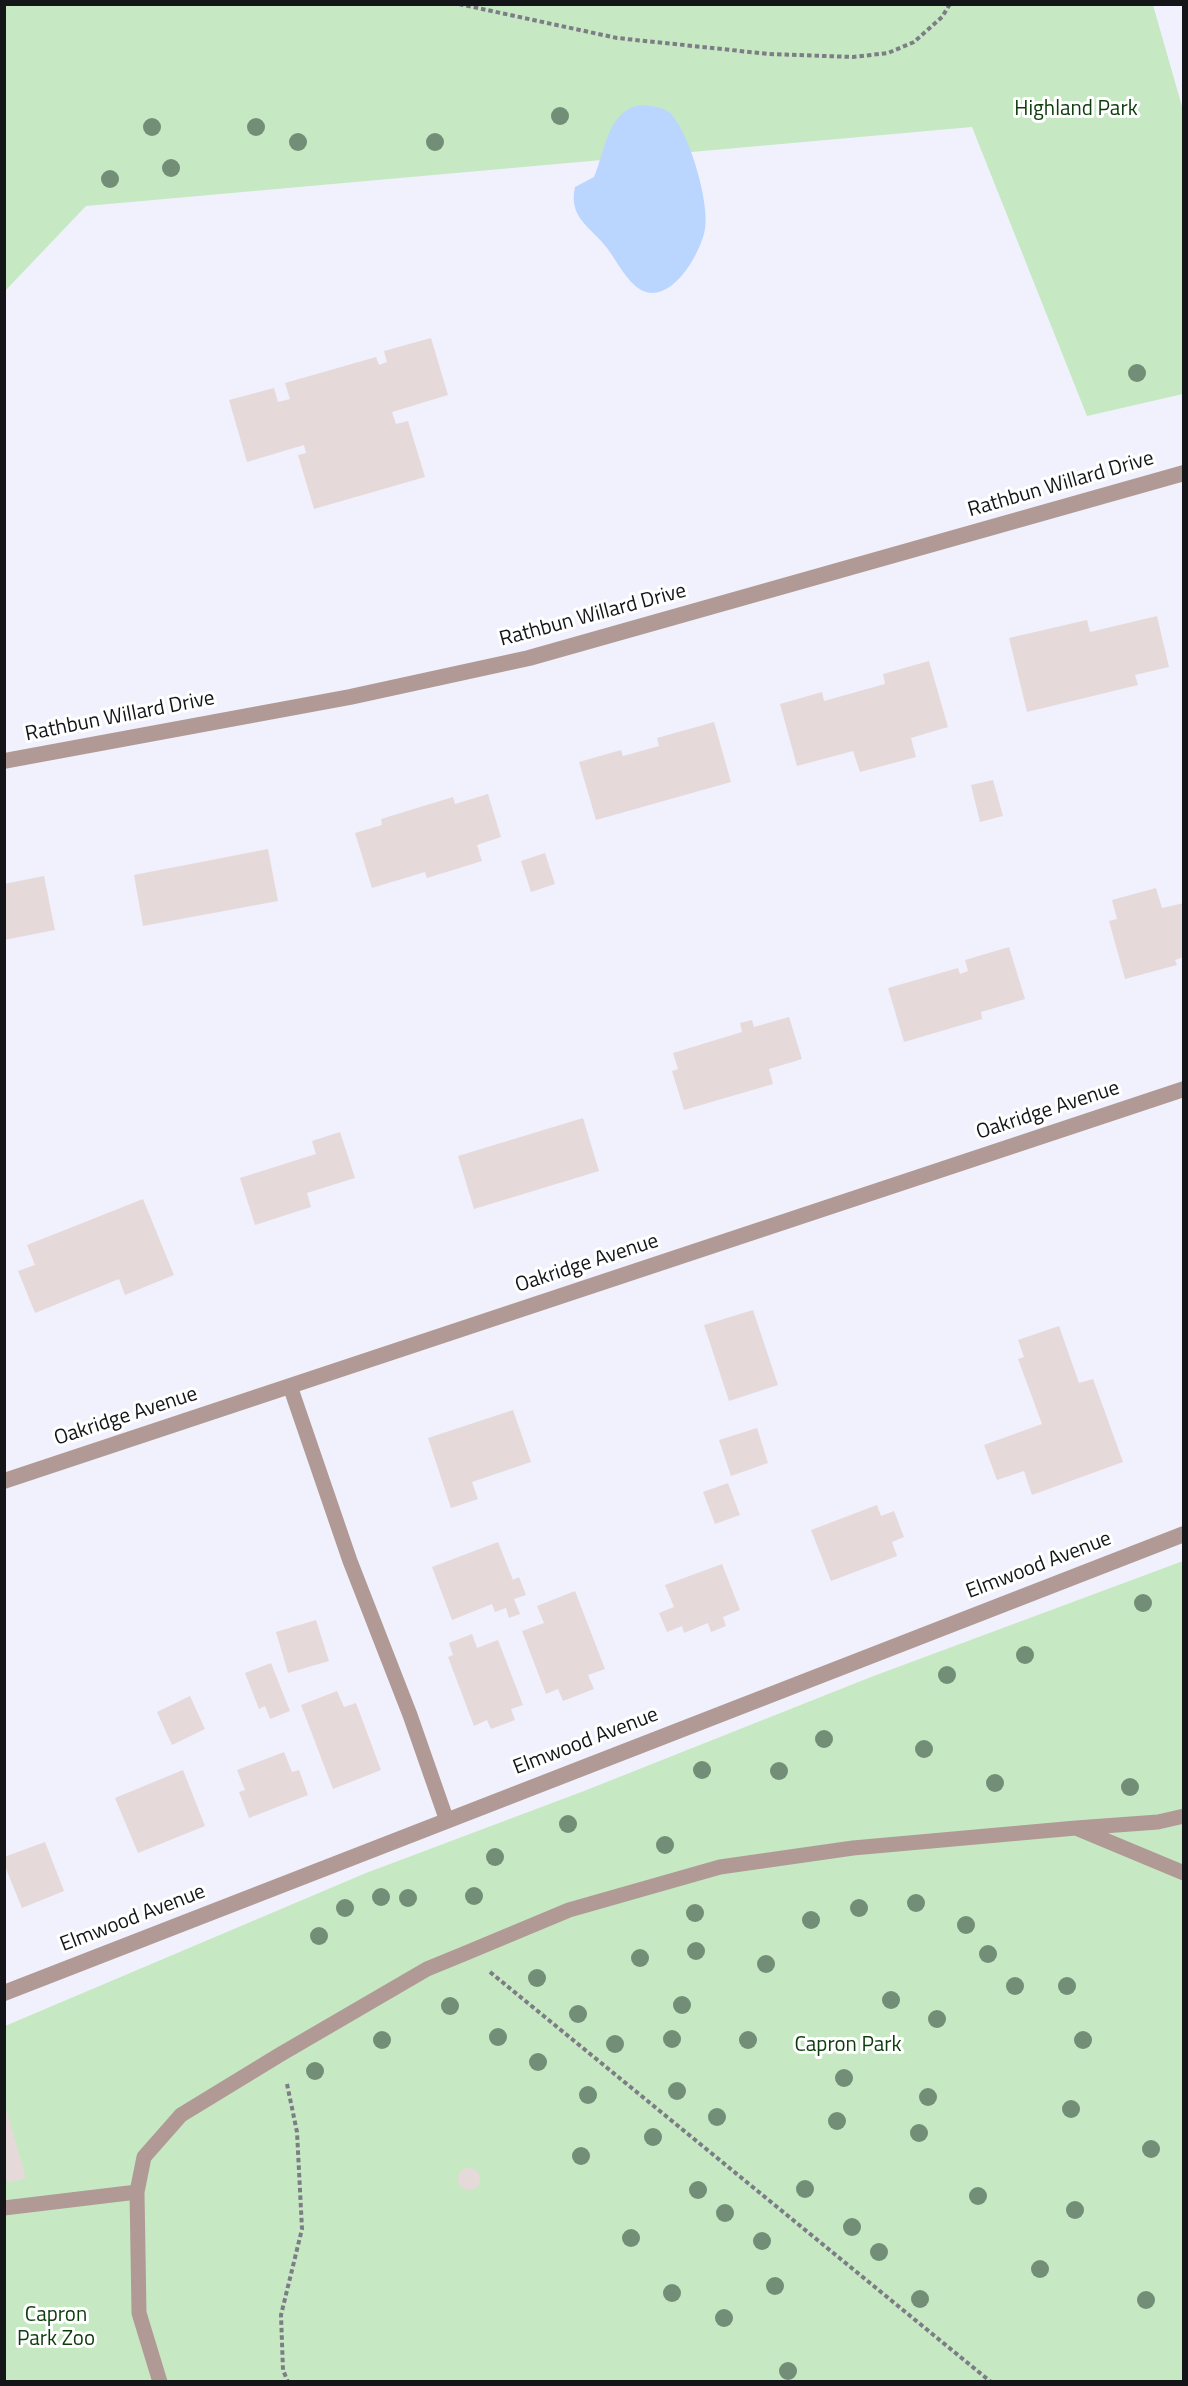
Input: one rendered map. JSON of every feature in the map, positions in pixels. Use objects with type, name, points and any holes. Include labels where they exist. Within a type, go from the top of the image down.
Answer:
[{"type":"street","name":"Rathbun Willard Drive","points":[[4,761],[350,697],[529,658],[1184,473]]},
{"type":"street","name":"Oakridge Avenue","points":[[4,1481],[1184,1089]]},
{"type":"street","name":"Elmwood Avenue","points":[[4,1993],[1184,1534]]},
{"type":"lane","points":[[290,1386],[350,1561],[410,1715],[447,1821]]},
{"type":"lane","points":[[160,2382],[139,2313],[137,2192],[144,2157],[181,2115],[427,1969],[569,1910],[720,1867],[853,1848],[1158,1822],[1184,1816]]},
{"type":"lane","points":[[1076,1828],[1184,1873]]},
{"type":"lane","points":[[4,2208],[137,2192]]},
{"type":"path","points":[[459,4],[617,38],[769,54],[853,57],[888,53],[914,42],[942,17],[950,4]]},
{"type":"path","points":[[466,1953],[991,2382]]},
{"type":"path","points":[[281,2054],[297,2132],[302,2229],[280,2315],[283,2370],[288,2382]]},
{"type":"green space","name":"Highland Park","points":[[5,5],[1153,5],[1183,110],[1183,394],[1087,416],[972,127],[86,206],[5,291]]},
{"type":"green space","name":"Capron Park","points":[[1183,1561],[1183,2381],[5,2382],[5,2026],[366,1873],[584,1791],[871,1677]]},
{"type":"water","points":[[640,105],[664,109],[677,122],[691,151],[701,186],[706,217],[702,239],[691,263],[673,284],[663,291],[652,293],[641,290],[626,276],[607,248],[582,221],[575,207],[574,198],[575,187],[594,177],[609,134],[620,115]]},
{"type":"building","points":[[431,338],[448,395],[392,412],[396,424],[408,421],[425,477],[314,509],[298,455],[306,453],[304,445],[247,462],[229,400],[274,388],[278,402],[290,399],[285,383],[376,357],[379,365],[387,362],[384,351]]},
{"type":"building","points":[[1157,616],[1169,667],[1135,675],[1138,685],[1027,712],[1009,638],[1087,620],[1090,632]]},
{"type":"building","points":[[929,661],[948,727],[911,738],[916,757],[860,772],[853,751],[797,766],[780,704],[822,692],[824,701],[885,684],[883,674]]},
{"type":"building","points":[[714,722],[731,782],[596,820],[579,762],[621,750],[623,756],[659,746],[657,738]]},
{"type":"building","points":[[993,780],[1003,816],[980,822],[971,785]]},
{"type":"building","points":[[488,794],[501,837],[477,845],[482,861],[427,878],[425,872],[372,888],[355,833],[382,825],[381,819],[453,797],[455,804]]},
{"type":"building","points":[[268,849],[278,901],[143,926],[134,875]]},
{"type":"building","points":[[545,853],[555,884],[531,892],[521,861]]},
{"type":"building","points":[[44,876],[55,930],[4,940],[4,884]]},
{"type":"building","points":[[1156,888],[1162,908],[1184,903],[1184,957],[1175,960],[1177,965],[1125,979],[1109,921],[1117,919],[1112,900]]},
{"type":"building","points":[[1009,947],[1025,999],[981,1012],[982,1019],[904,1042],[888,988],[958,968],[960,974],[968,971],[965,960]]},
{"type":"building","points":[[789,1017],[802,1059],[769,1069],[773,1084],[684,1110],[672,1071],[678,1069],[673,1053],[742,1032],[740,1023],[752,1020],[754,1027]]},
{"type":"building","points":[[583,1118],[599,1171],[474,1209],[458,1156]]},
{"type":"building","points":[[340,1132],[355,1178],[307,1193],[311,1207],[255,1225],[240,1178],[316,1154],[312,1141]]},
{"type":"building","points":[[143,1199],[174,1275],[125,1295],[119,1279],[35,1313],[18,1271],[35,1265],[27,1245]]},
{"type":"building","points":[[753,1310],[778,1385],[729,1401],[704,1325]]},
{"type":"building","points":[[1059,1326],[1079,1383],[1093,1379],[1123,1462],[1032,1495],[1024,1471],[997,1480],[984,1445],[1042,1424],[1018,1359],[1024,1357],[1018,1340]]},
{"type":"building","points":[[513,1410],[531,1462],[472,1482],[478,1499],[451,1508],[428,1438]]},
{"type":"building","points":[[757,1428],[768,1463],[731,1476],[719,1440]]},
{"type":"building","points":[[728,1483],[740,1515],[715,1524],[703,1492]]},
{"type":"building","points":[[877,1505],[881,1516],[894,1511],[904,1537],[892,1542],[897,1556],[831,1581],[811,1530]]},
{"type":"building","points":[[498,1542],[513,1580],[519,1577],[526,1595],[514,1599],[520,1614],[509,1618],[506,1608],[495,1612],[492,1604],[452,1620],[432,1567]]},
{"type":"building","points":[[722,1564],[740,1610],[723,1617],[726,1626],[711,1632],[708,1623],[684,1633],[682,1626],[667,1632],[659,1613],[674,1607],[665,1585]]},
{"type":"building","points":[[575,1591],[605,1669],[588,1675],[594,1689],[563,1701],[558,1689],[546,1694],[522,1631],[544,1623],[537,1606]]},
{"type":"building","points":[[316,1620],[329,1661],[288,1673],[276,1632]]},
{"type":"building","points":[[472,1634],[477,1648],[498,1640],[523,1705],[511,1709],[515,1720],[491,1729],[487,1720],[474,1726],[448,1657],[453,1655],[449,1643]]},
{"type":"building","points":[[271,1663],[290,1711],[270,1719],[265,1706],[259,1709],[245,1673]]},
{"type":"building","points":[[337,1691],[344,1707],[356,1703],[381,1770],[333,1789],[301,1705]]},
{"type":"building","points":[[190,1696],[205,1729],[172,1745],[157,1712]]},
{"type":"building","points":[[284,1752],[292,1772],[299,1770],[308,1795],[249,1818],[239,1792],[245,1790],[237,1770]]},
{"type":"building","points":[[183,1770],[205,1826],[138,1853],[115,1798]]},
{"type":"building","points":[[45,1842],[64,1891],[22,1908],[4,1864],[4,1857]]},
{"type":"building","points":[[5,2105],[26,2178],[8,2183],[4,2173]]},
{"type":"building","points":[[469,2168],[477,2171],[480,2179],[477,2187],[469,2190],[461,2187],[458,2179],[461,2171]]},
{"type":"park label","name":"Capron Park Zoo","points":[[56,2328]]}]
